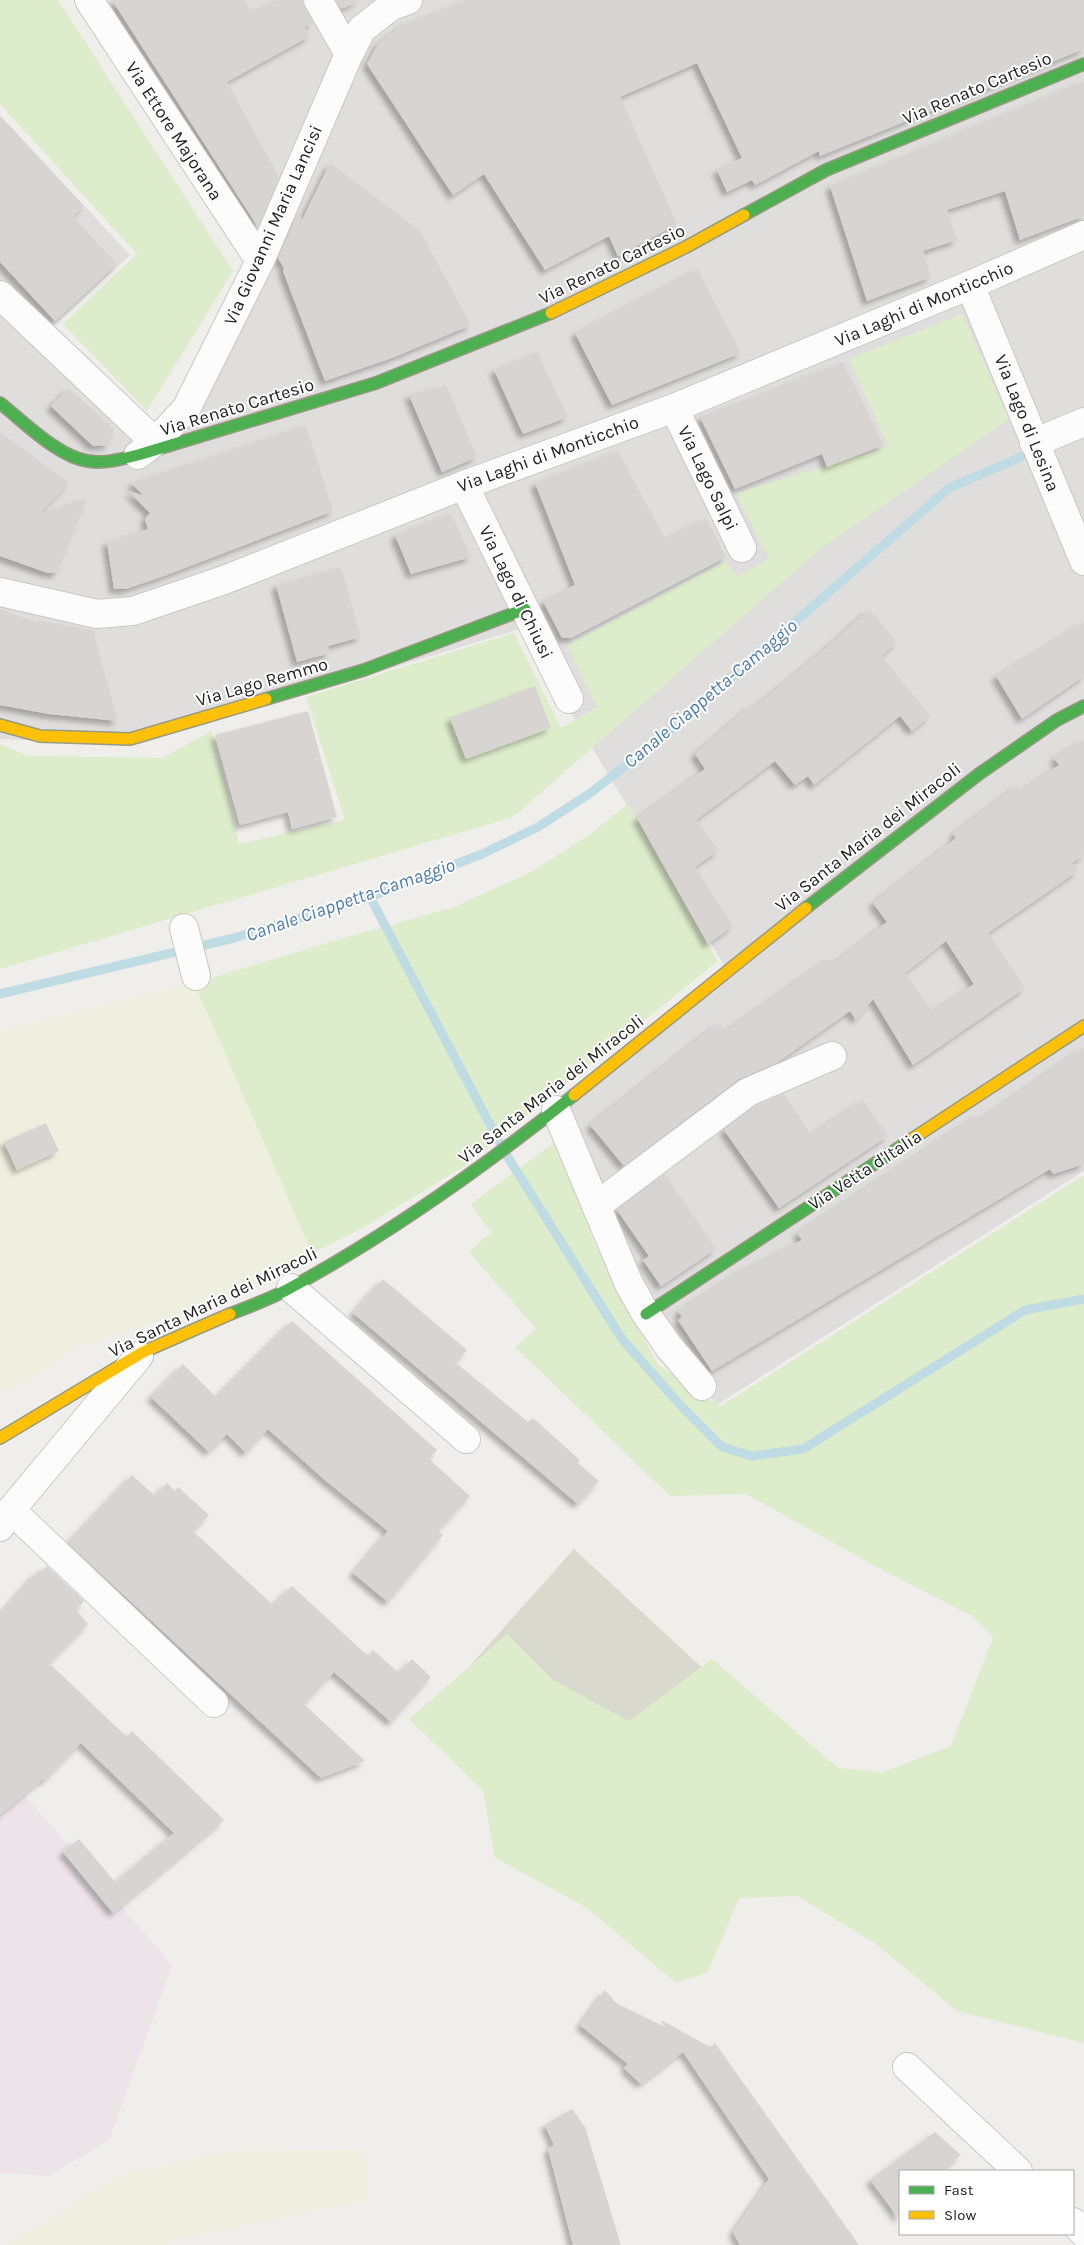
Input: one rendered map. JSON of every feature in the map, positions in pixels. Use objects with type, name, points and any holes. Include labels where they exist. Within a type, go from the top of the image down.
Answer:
[{"type":"street","name":"Via Ettore Majorana","points":[[89,0],[260,261]]},
{"type":"street","points":[[318,0],[349,54]]},
{"type":"street","name":"Via Giovanni Maria Lancisi","points":[[147,448],[186,409],[260,261],[362,28],[390,7],[408,0]]},
{"type":"street","name":"Via Renato Cartesio","points":[[0,403],[64,450],[78,458],[96,462],[113,461],[147,448],[376,383],[542,318],[686,247],[826,170],[1084,64]]},
{"type":"street","name":"Via Laghi di Monticchio","points":[[0,592],[97,614],[134,611],[224,580],[464,485],[674,408],[970,285],[1084,235]]},
{"type":"street","name":"Via Lago di Lesina","points":[[970,285],[1084,561]]},
{"type":"street","points":[[0,295],[147,448]]},
{"type":"street","name":"Via Lago Salpi","points":[[674,408],[742,548]]},
{"type":"street","points":[[1034,443],[1084,422]]},
{"type":"street","name":"Via Lago di Chiusi","points":[[464,485],[569,699]]},
{"type":"street","name":"Via Lago Remmo","points":[[0,726],[40,736],[130,738],[364,670],[525,609]]},
{"type":"street","name":"Via Santa Maria dei Miracoli","points":[[0,1438],[143,1352],[291,1288],[399,1224],[504,1151],[794,917],[979,774],[1057,720],[1084,706]]},
{"type":"street","points":[[184,928],[196,976]]},
{"type":"street","name":"Via Vetta d'Italia","points":[[646,1314],[1084,1026]]},
{"type":"street","points":[[596,1206],[748,1092],[832,1056]]},
{"type":"street","points":[[556,1110],[630,1284],[646,1314],[669,1347],[702,1386]]},
{"type":"street","points":[[291,1288],[466,1439]]},
{"type":"street","points":[[143,1352],[6,1519],[214,1703]]},
{"type":"street","points":[[907,2068],[1017,2170]]},
{"type":"street","points":[[1074,2223],[1084,2233]]},
{"type":"shaded area","points":[[93,0],[1084,0],[1084,1171],[718,1404],[665,1359],[568,1106],[727,970],[520,629],[140,744],[0,739],[0,115],[130,255],[47,333],[165,440],[255,252]]},
{"type":"shaded area","points":[[574,1549],[754,1716],[554,1751],[468,1668]]},
{"type":"shaded area","points":[[0,1767],[172,1965],[109,2140],[49,2176],[0,2173]]},
{"type":"green space","points":[[0,0],[58,0],[233,271],[147,411],[63,324],[137,254],[0,104]]},
{"type":"green space","points":[[962,314],[1009,419],[820,549],[513,817],[0,969],[0,744],[28,756],[162,758],[211,731],[229,796],[239,844],[345,820],[306,697],[514,633],[561,728],[597,707],[567,645],[726,561],[737,577],[769,559],[736,493],[889,447],[849,359]]},
{"type":"green space","points":[[628,804],[718,961],[463,1167],[366,1226],[312,1253],[194,983],[454,907],[529,873],[586,837]]},
{"type":"green space","points":[[194,983],[312,1253],[214,1303],[76,1347],[6,1395],[0,1384],[0,1031]]},
{"type":"green space","points":[[559,1139],[594,1243],[658,1365],[721,1406],[1084,1175],[1084,2043],[957,2011],[876,1944],[797,1896],[739,1898],[708,1972],[676,1983],[586,1907],[495,1858],[483,1791],[409,1719],[507,1634],[553,1680],[629,1721],[712,1659],[838,1768],[883,1772],[951,1746],[993,1637],[972,1616],[871,1564],[746,1494],[670,1496],[515,1347],[536,1329],[469,1252],[491,1232],[471,1204]]},
{"type":"green space","points":[[366,2150],[368,2200],[175,2239],[164,2245],[7,2245],[120,2175],[231,2151]]},
{"type":"building","points":[[112,0],[244,0],[251,13],[276,0],[302,0],[313,23],[304,27],[310,36],[227,82],[279,177],[258,227]]},
{"type":"building","points":[[336,0],[361,0],[341,9]]},
{"type":"building","points":[[467,0],[1084,0],[1084,49],[820,156],[819,151],[755,185],[752,180],[727,192],[717,170],[742,158],[697,63],[620,97],[677,224],[618,256],[609,236],[545,270],[484,174],[453,195],[367,64],[379,43],[402,25]]},
{"type":"building","points":[[1084,81],[1084,216],[1020,240],[1005,191],[947,210],[957,240],[923,251],[931,277],[867,301],[830,186]]},
{"type":"building","points":[[0,116],[84,206],[73,217],[117,264],[55,321],[0,262]]},
{"type":"building","points":[[330,163],[420,231],[471,325],[392,358],[325,381],[283,271],[284,268],[278,258],[298,212],[302,220]]},
{"type":"building","points":[[697,269],[741,353],[612,405],[575,333]]},
{"type":"building","points":[[537,352],[568,417],[523,434],[494,370]]},
{"type":"building","points":[[843,362],[884,445],[827,467],[822,454],[735,489],[700,417]]},
{"type":"building","points":[[446,385],[477,457],[442,472],[409,395]]},
{"type":"building","points":[[68,388],[114,429],[108,445],[93,446],[51,406]]},
{"type":"building","points":[[306,425],[333,511],[164,576],[126,589],[114,589],[107,542],[148,529],[145,519],[150,513],[128,491],[143,495],[131,483]]},
{"type":"building","points":[[0,432],[69,483],[39,514],[87,498],[57,573],[48,573],[0,556]]},
{"type":"building","points":[[618,451],[665,539],[706,518],[726,557],[571,638],[562,638],[543,601],[575,585],[535,483]]},
{"type":"building","points":[[451,513],[471,557],[411,574],[395,535]]},
{"type":"building","points":[[341,567],[361,637],[328,646],[330,653],[297,662],[276,585]]},
{"type":"building","points":[[0,609],[38,623],[39,620],[95,631],[95,639],[118,721],[49,714],[0,705]]},
{"type":"building","points":[[869,609],[897,642],[882,656],[930,716],[912,731],[900,716],[814,785],[808,776],[795,785],[775,761],[696,820],[719,850],[695,867],[733,926],[708,944],[637,818],[705,769],[695,754],[751,705],[753,708],[825,649]]},
{"type":"building","points":[[1084,622],[1084,676],[1022,719],[996,676]]},
{"type":"building","points":[[535,686],[551,728],[466,759],[450,718]]},
{"type":"building","points":[[308,711],[337,817],[292,829],[288,812],[240,825],[215,735]]},
{"type":"building","points":[[1084,739],[1084,855],[1072,863],[1078,871],[988,933],[1025,988],[913,1065],[873,999],[856,1020],[850,1011],[775,1064],[739,1079],[624,1166],[590,1125],[718,1023],[726,1031],[829,958],[833,963],[887,922],[873,903],[956,838],[953,834],[1017,785],[1021,791],[1059,765],[1054,758]],"holes":[[[946,941],[974,984],[933,1011],[905,973]]]},
{"type":"building","points":[[1084,1047],[1084,1164],[1053,1174],[1050,1169],[712,1371],[678,1320],[682,1317],[678,1311],[745,1268],[802,1240],[797,1233],[977,1115],[980,1119]]},
{"type":"building","points":[[784,1094],[811,1134],[863,1100],[888,1136],[779,1208],[724,1130],[756,1106]]},
{"type":"building","points":[[46,1123],[59,1151],[17,1170],[4,1142]]},
{"type":"building","points":[[665,1174],[716,1249],[661,1286],[643,1260],[649,1256],[617,1210]]},
{"type":"building","points":[[383,1279],[467,1350],[455,1362],[528,1422],[533,1418],[580,1460],[578,1463],[599,1481],[578,1504],[353,1313]]},
{"type":"building","points":[[292,1321],[437,1450],[429,1459],[470,1496],[438,1531],[443,1535],[388,1602],[353,1573],[388,1531],[325,1480],[268,1429],[246,1453],[227,1434],[209,1452],[151,1397],[183,1364],[216,1397]]},
{"type":"building","points":[[132,1475],[155,1496],[167,1483],[175,1491],[178,1487],[209,1515],[193,1531],[273,1605],[292,1586],[368,1656],[373,1650],[399,1673],[412,1659],[431,1677],[391,1722],[334,1672],[304,1704],[365,1761],[321,1778],[68,1543]]},
{"type":"building","points":[[47,1566],[84,1601],[76,1610],[88,1624],[49,1663],[127,1737],[132,1731],[224,1820],[113,1913],[63,1852],[79,1839],[115,1882],[174,1833],[81,1743],[44,1781],[43,1779],[0,1815],[0,1614],[38,1571],[40,1573]]},
{"type":"building","points":[[605,1990],[616,2003],[665,2027],[661,2020],[710,2047],[715,2043],[859,2245],[740,2245],[733,2232],[769,2179],[683,2052],[641,2084],[624,2068],[628,2064],[580,2025]]},
{"type":"building","points":[[572,2109],[585,2127],[621,2245],[573,2245],[548,2149],[554,2145],[545,2125]]},
{"type":"building","points":[[935,2132],[961,2155],[942,2170],[899,2170],[899,2219],[870,2180]]},
{"type":"waterway","name":"Canale Ciappetta-Camaggio","points":[[0,994],[234,938],[370,897],[482,854],[538,827],[589,794],[660,739],[949,488],[1021,457]]},
{"type":"waterway","points":[[370,897],[504,1151],[622,1339],[682,1407],[722,1447],[752,1456],[803,1449],[1025,1310],[1084,1299]]},
{"type":"traffic: fast","points":[[744,215],[826,170],[1084,64]]},
{"type":"traffic: fast","points":[[0,403],[41,437],[65,453],[88,461],[113,461],[376,383],[551,313]]},
{"type":"traffic: fast","points":[[266,699],[364,670],[525,609]]},
{"type":"traffic: fast","points":[[806,908],[979,774],[1057,720],[1084,706]]},
{"type":"traffic: fast","points":[[230,1314],[285,1291],[366,1244],[438,1197],[574,1095]]},
{"type":"traffic: fast","points":[[646,1314],[912,1139]]},
{"type":"traffic: slow","points":[[551,313],[686,247],[744,215]]},
{"type":"traffic: slow","points":[[0,725],[40,736],[130,739],[266,699]]},
{"type":"traffic: slow","points":[[574,1095],[806,908]]},
{"type":"traffic: slow","points":[[912,1139],[1084,1026]]},
{"type":"traffic: slow","points":[[0,1438],[143,1352],[230,1314]]}]
